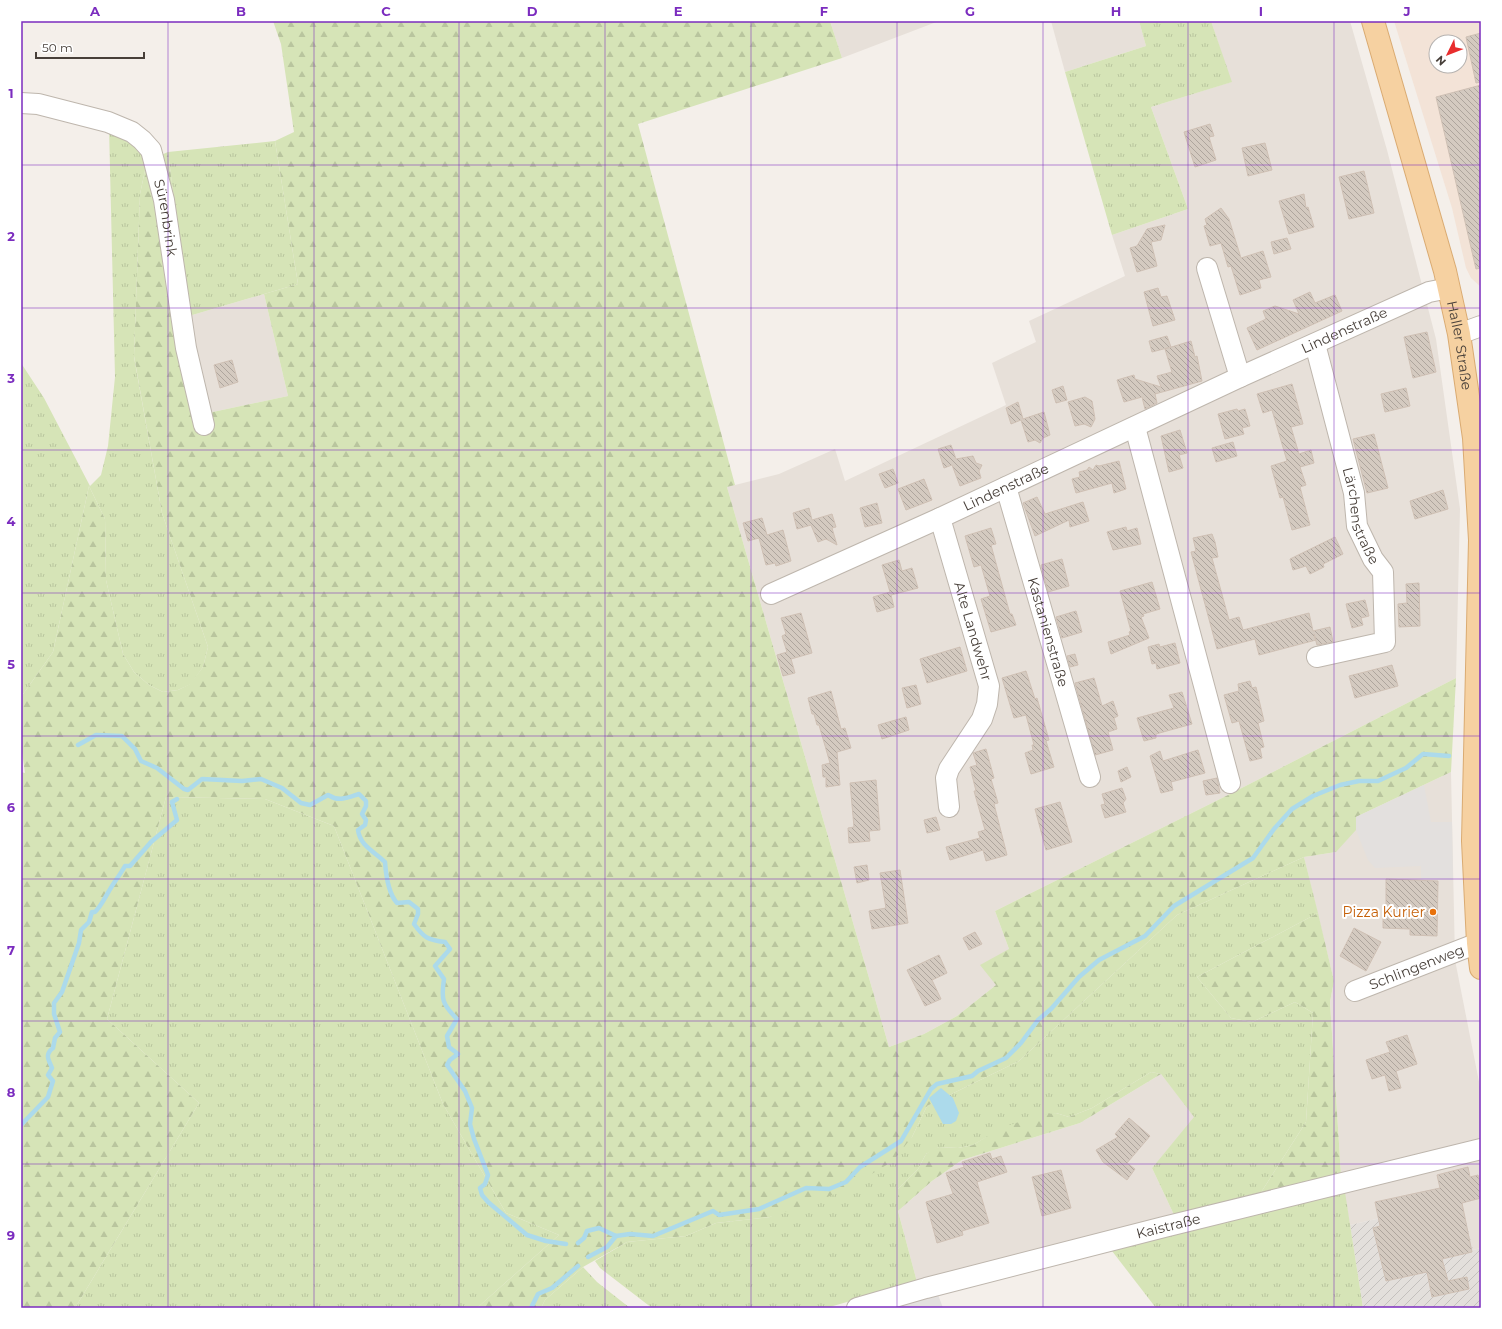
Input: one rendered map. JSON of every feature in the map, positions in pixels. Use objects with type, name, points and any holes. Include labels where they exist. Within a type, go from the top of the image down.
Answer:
[{"type":"main road","name":"Haller Straße","points":[[1373,21],[1449,288],[1459,334],[1474,438],[1480,540],[1473,841],[1478,943],[1481,968]]},
{"type":"street","name":"Sürenbrink","points":[[21,103],[38,104],[108,122],[132,132],[151,150],[164,200],[186,348],[204,425]]},
{"type":"street","points":[[1207,268],[1240,377]]},
{"type":"street","name":"Lindenstraße","points":[[771,594],[940,518],[1240,377],[1429,292],[1449,288]]},
{"type":"street","points":[[1459,334],[1481,326]]},
{"type":"street","name":"Lärchenstraße","points":[[1316,344],[1354,493],[1357,526],[1373,559],[1383,572],[1386,642],[1317,657]]},
{"type":"street","points":[[1135,427],[1230,783]]},
{"type":"street","name":"Kastanienstraße","points":[[1006,487],[1090,777]]},
{"type":"street","name":"Alte Landwehr","points":[[940,518],[989,686],[987,704],[982,719],[949,769],[946,778],[949,807]]},
{"type":"street","name":"Schlingenweg","points":[[1356,991],[1478,943]]},
{"type":"street","name":"Kaistraße","points":[[857,1308],[926,1288],[1164,1227],[1481,1149]]},
{"type":"shaded area","points":[[830,21],[939,21],[842,58]]},
{"type":"shaded area","points":[[1051,21],[1139,21],[1146,46],[1065,72]]},
{"type":"shaded area","points":[[1211,21],[1350,21],[1387,150],[1436,339],[1460,509],[1456,678],[1224,797],[995,911],[1009,949],[996,985],[957,1016],[924,1034],[889,1047],[727,487],[779,474],[835,449],[845,481],[1006,405],[992,363],[1036,342],[1029,321],[1125,276],[1112,235],[1188,209],[1151,107],[1231,82]]},
{"type":"shaded area","points":[[1394,21],[1481,21],[1481,287],[1471,278],[1466,268],[1452,208]]},
{"type":"shaded area","points":[[264,294],[288,396],[208,413],[189,316]]},
{"type":"shaded area","points":[[1451,772],[1455,960],[1481,1092],[1481,1248],[1473,1250],[1425,1231],[1420,1209],[1350,1225],[1341,1175],[1330,1002],[1334,981],[1304,857],[1336,852],[1356,817]]},
{"type":"shaded area","points":[[1424,785],[1431,822],[1452,822],[1453,880],[1421,879],[1421,866],[1375,868],[1368,860],[1356,830],[1356,817]]},
{"type":"shaded area","points":[[1161,1074],[1195,1117],[1152,1168],[1175,1217],[917,1282],[898,1211],[932,1181],[962,1160],[1080,1123]]},
{"type":"shaded area","points":[[1420,1209],[1426,1231],[1466,1221],[1473,1250],[1481,1248],[1481,1308],[1363,1308],[1350,1225]]},
{"type":"shaded area","points":[[937,1292],[943,1308],[889,1308]]},
{"type":"green space","points":[[273,21],[830,21],[842,58],[638,124],[735,485],[727,487],[889,1047],[924,1034],[957,1016],[996,985],[980,965],[1009,949],[995,911],[1224,797],[1456,678],[1451,772],[1356,817],[1356,830],[1336,852],[1304,857],[1177,915],[1019,1061],[927,1106],[912,1137],[893,1161],[852,1186],[830,1196],[770,1217],[716,1223],[686,1236],[627,1242],[583,1267],[545,1300],[541,1308],[477,1308],[559,1235],[506,1213],[443,1104],[334,826],[265,799],[166,797],[107,1019],[199,1103],[75,1308],[21,1308],[21,772],[25,773],[21,745],[21,697],[53,652],[89,486],[105,519],[106,580],[123,654],[134,672],[149,685],[163,692],[178,690],[190,684],[203,667],[208,647],[162,513],[134,356],[140,194],[147,161],[168,152],[189,316],[208,413],[288,396],[264,294],[298,284],[275,141],[294,132],[281,44]]},
{"type":"green space","points":[[1139,21],[1211,21],[1232,82],[1151,107],[1188,209],[1112,235],[1065,72],[1146,46]]},
{"type":"green space","points":[[109,127],[128,135],[147,161],[140,194],[134,357],[162,513],[208,647],[203,667],[191,684],[178,690],[163,692],[149,685],[134,672],[123,654],[106,580],[105,519],[89,486],[53,652],[21,697],[21,363],[44,398],[90,486],[101,475],[108,446],[115,377]]},
{"type":"green space","points":[[275,141],[298,284],[189,316],[168,152]]},
{"type":"green space","points":[[166,797],[265,799],[334,826],[443,1104],[506,1213],[559,1235],[477,1308],[75,1308],[199,1103],[107,1019]]},
{"type":"green space","points":[[1304,857],[1318,913],[1197,977],[1231,1018],[1252,1022],[1295,1002],[1313,1013],[1306,1122],[1260,1194],[1175,1217],[1152,1168],[1194,1117],[1161,1074],[1151,1072],[1092,1108],[1069,1117],[1056,1113],[985,1138],[973,1145],[958,1148],[939,1147],[926,1154],[918,1169],[898,1189],[898,1211],[917,1282],[826,1308],[652,1308],[600,1268],[595,1261],[627,1242],[686,1236],[716,1223],[770,1217],[912,1137],[927,1106],[1019,1061],[1177,915]]},
{"type":"green space","points":[[1318,913],[1334,981],[1330,1002],[1341,1175],[1260,1194],[1306,1122],[1313,1013],[1295,1002],[1252,1022],[1231,1018],[1197,977]]},
{"type":"green space","points":[[1151,1072],[1161,1074],[1080,1123],[962,1160],[932,1181],[898,1211],[898,1189],[918,1169],[926,1154],[933,1149],[939,1147],[958,1148],[973,1145],[999,1129],[1039,1115],[1056,1113],[1069,1117],[1092,1108]]},
{"type":"green space","points":[[1345,1192],[1363,1308],[1156,1308],[1112,1251],[1113,1246]]},
{"type":"green space","points":[[583,1267],[597,1282],[630,1308],[541,1308],[545,1300]]},
{"type":"water","points":[[941,1088],[953,1098],[959,1113],[956,1121],[951,1124],[943,1124],[929,1098]]},
{"type":"building","points":[[1481,33],[1481,82],[1476,83],[1468,46],[1468,36]]},
{"type":"building","points":[[1481,85],[1481,268],[1476,269],[1436,97]]},
{"type":"building","points":[[1210,124],[1214,136],[1209,137],[1216,160],[1195,167],[1184,132]]},
{"type":"building","points":[[1265,143],[1272,170],[1248,176],[1242,148]]},
{"type":"building","points":[[1364,171],[1374,213],[1349,219],[1339,177]]},
{"type":"building","points":[[1304,194],[1306,208],[1308,207],[1314,227],[1289,234],[1279,201]]},
{"type":"building","points":[[1221,208],[1229,219],[1241,258],[1263,251],[1271,277],[1259,280],[1261,288],[1240,295],[1231,266],[1228,267],[1221,243],[1210,246],[1204,226],[1207,225],[1205,219]]},
{"type":"building","points":[[1165,225],[1161,240],[1151,242],[1157,266],[1137,272],[1130,248],[1137,246],[1147,229]]},
{"type":"building","points":[[1287,238],[1291,249],[1274,254],[1271,242]]},
{"type":"building","points":[[1158,288],[1161,297],[1167,296],[1175,320],[1153,326],[1144,292]]},
{"type":"building","points":[[1310,292],[1315,303],[1335,295],[1342,311],[1257,350],[1247,328],[1266,319],[1263,311],[1275,306],[1299,314],[1293,300]]},
{"type":"building","points":[[1427,332],[1436,372],[1413,378],[1404,337]]},
{"type":"building","points":[[1167,336],[1171,347],[1152,352],[1149,341]]},
{"type":"building","points":[[1191,341],[1195,357],[1197,356],[1202,381],[1155,394],[1157,403],[1145,409],[1142,397],[1124,402],[1117,380],[1134,375],[1135,379],[1161,387],[1157,376],[1172,372],[1165,349]]},
{"type":"building","points":[[232,360],[238,382],[220,388],[214,365]]},
{"type":"building","points":[[1292,384],[1303,424],[1291,427],[1299,454],[1311,450],[1314,463],[1300,467],[1306,485],[1300,487],[1310,525],[1292,530],[1283,497],[1280,498],[1271,466],[1287,461],[1272,410],[1263,413],[1257,394]]},
{"type":"building","points":[[1063,386],[1067,400],[1056,403],[1052,390]]},
{"type":"building","points":[[1406,388],[1410,406],[1385,412],[1381,394]]},
{"type":"building","points":[[1085,397],[1092,401],[1095,419],[1091,427],[1084,424],[1075,426],[1068,402]]},
{"type":"building","points":[[1018,402],[1023,419],[1044,412],[1050,435],[1043,438],[1040,443],[1035,440],[1028,442],[1021,420],[1011,424],[1006,408]]},
{"type":"building","points":[[1237,409],[1238,411],[1245,409],[1250,426],[1242,428],[1244,434],[1225,439],[1218,414]]},
{"type":"building","points":[[1180,430],[1187,453],[1179,455],[1183,468],[1169,472],[1161,436]]},
{"type":"building","points":[[1374,434],[1388,488],[1367,493],[1353,439]]},
{"type":"building","points":[[1233,442],[1237,456],[1216,462],[1212,448]]},
{"type":"building","points":[[951,445],[956,459],[973,456],[976,463],[982,465],[979,471],[981,478],[960,486],[952,465],[944,468],[938,449]]},
{"type":"building","points":[[1119,461],[1126,489],[1114,493],[1112,483],[1076,493],[1072,479],[1080,477],[1079,472],[1087,470],[1089,467],[1093,470],[1096,465],[1099,466]]},
{"type":"building","points":[[893,469],[898,483],[885,488],[879,474]]},
{"type":"building","points":[[924,479],[932,500],[906,510],[898,489]]},
{"type":"building","points":[[1443,490],[1448,509],[1415,519],[1410,501]]},
{"type":"building","points":[[1037,497],[1045,514],[1083,502],[1089,521],[1070,527],[1069,520],[1035,536],[1023,503]]},
{"type":"building","points":[[877,503],[882,523],[865,527],[860,508]]},
{"type":"building","points":[[809,508],[812,520],[832,514],[836,527],[832,528],[837,545],[826,539],[818,542],[811,525],[797,529],[793,513]]},
{"type":"building","points":[[762,518],[767,535],[783,530],[791,561],[776,566],[775,563],[766,565],[759,538],[748,541],[743,523]]},
{"type":"building","points":[[1126,527],[1127,531],[1137,528],[1141,544],[1113,550],[1107,532]]},
{"type":"building","points":[[991,528],[996,544],[991,545],[1010,614],[1012,614],[1016,625],[991,632],[981,599],[990,596],[981,565],[974,567],[965,536]]},
{"type":"building","points":[[1212,534],[1218,557],[1212,558],[1229,620],[1239,617],[1243,630],[1309,613],[1313,631],[1330,627],[1333,642],[1317,645],[1316,640],[1259,655],[1255,639],[1217,649],[1191,552],[1196,551],[1193,538]]},
{"type":"building","points":[[1335,537],[1343,554],[1323,564],[1324,567],[1310,574],[1306,566],[1293,570],[1290,559]]},
{"type":"building","points":[[1062,559],[1069,586],[1048,592],[1041,565]]},
{"type":"building","points":[[899,560],[902,571],[912,568],[918,588],[891,595],[894,607],[877,612],[873,597],[890,592],[882,565]]},
{"type":"building","points":[[1152,582],[1160,609],[1143,614],[1144,616],[1141,617],[1149,638],[1111,654],[1108,642],[1130,635],[1129,632],[1131,631],[1120,591]]},
{"type":"building","points":[[1419,583],[1420,626],[1399,627],[1398,604],[1407,603],[1406,584]]},
{"type":"building","points":[[1365,600],[1369,616],[1361,618],[1363,625],[1352,628],[1346,604]]},
{"type":"building","points":[[1076,611],[1082,632],[1062,638],[1056,617]]},
{"type":"building","points":[[801,613],[812,653],[791,659],[795,673],[783,676],[777,655],[787,652],[782,636],[786,634],[781,618]]},
{"type":"building","points":[[1175,643],[1180,663],[1157,669],[1156,663],[1152,664],[1148,647],[1159,644],[1160,647]]},
{"type":"building","points":[[960,647],[967,671],[927,683],[920,659]]},
{"type":"building","points":[[1075,654],[1078,665],[1070,667],[1067,656]]},
{"type":"building","points":[[1392,665],[1398,686],[1355,698],[1349,676]]},
{"type":"building","points":[[1026,671],[1035,699],[1037,698],[1049,740],[1046,741],[1054,767],[1031,774],[1025,753],[1033,750],[1032,745],[1034,745],[1026,715],[1014,718],[1002,678]]},
{"type":"building","points":[[1094,678],[1102,706],[1113,701],[1118,716],[1114,718],[1117,729],[1108,732],[1113,750],[1095,755],[1075,683]]},
{"type":"building","points":[[1250,681],[1252,688],[1256,687],[1264,721],[1258,723],[1264,747],[1260,748],[1262,758],[1250,761],[1239,721],[1232,723],[1224,695],[1239,691],[1238,684]]},
{"type":"building","points":[[916,685],[921,704],[907,708],[902,688]]},
{"type":"building","points":[[831,691],[841,729],[845,728],[851,748],[837,752],[840,785],[826,787],[826,777],[823,777],[822,765],[830,763],[819,725],[817,725],[814,714],[812,714],[808,698]]},
{"type":"building","points":[[1182,692],[1192,724],[1156,734],[1156,738],[1144,741],[1137,718],[1174,708],[1169,695]]},
{"type":"building","points":[[906,717],[909,730],[882,739],[878,725]]},
{"type":"building","points":[[986,749],[994,778],[991,779],[998,803],[994,804],[1007,855],[986,861],[983,850],[950,860],[946,847],[980,838],[978,832],[985,830],[974,791],[976,791],[970,767],[977,765],[973,753]]},
{"type":"building","points":[[1198,750],[1205,773],[1171,782],[1173,790],[1161,793],[1150,756],[1160,751],[1163,761]]},
{"type":"building","points":[[1127,767],[1131,777],[1121,782],[1118,771]]},
{"type":"building","points":[[1217,778],[1220,793],[1206,795],[1203,781]]},
{"type":"building","points":[[876,780],[880,830],[869,831],[870,841],[849,843],[848,828],[854,827],[850,783]]},
{"type":"building","points":[[1122,788],[1126,799],[1123,803],[1126,812],[1105,818],[1101,805],[1105,804],[1102,794]]},
{"type":"building","points":[[1060,802],[1072,842],[1046,850],[1035,809]]},
{"type":"building","points":[[936,817],[940,830],[927,833],[924,820]]},
{"type":"building","points":[[867,865],[869,880],[857,883],[854,867]]},
{"type":"building","points":[[900,870],[908,923],[872,929],[869,911],[886,908],[880,873]]},
{"type":"building","points":[[1386,879],[1438,881],[1437,936],[1410,935],[1410,929],[1383,928],[1383,915],[1386,915]]},
{"type":"building","points":[[1354,928],[1381,942],[1366,971],[1340,956]]},
{"type":"building","points":[[975,932],[982,944],[969,950],[963,938]]},
{"type":"building","points":[[939,955],[947,973],[932,980],[941,999],[925,1006],[907,970]]},
{"type":"building","points":[[1407,1035],[1417,1064],[1396,1071],[1401,1088],[1389,1091],[1385,1075],[1372,1079],[1366,1060],[1390,1052],[1386,1042]]},
{"type":"building","points":[[1129,1118],[1150,1136],[1127,1163],[1135,1169],[1127,1180],[1103,1162],[1096,1150],[1118,1137],[1115,1134]]},
{"type":"building","points":[[990,1153],[992,1159],[1001,1156],[1007,1172],[977,1182],[989,1223],[962,1231],[963,1235],[937,1243],[926,1202],[953,1194],[946,1173],[964,1167],[962,1162]]},
{"type":"building","points":[[1468,1167],[1470,1177],[1478,1175],[1481,1186],[1481,1198],[1462,1203],[1472,1252],[1442,1259],[1448,1281],[1467,1277],[1469,1289],[1432,1297],[1427,1272],[1386,1281],[1373,1228],[1380,1226],[1375,1202],[1440,1188],[1437,1175]]},
{"type":"building","points":[[1061,1170],[1071,1208],[1042,1216],[1032,1177]]},
{"type":"waterway","points":[[78,745],[96,735],[122,736],[135,749],[141,761],[157,768],[184,789],[188,790],[202,779],[242,781],[261,779],[282,788],[301,803],[310,805],[328,795],[339,799],[359,794],[366,801],[366,806],[362,814],[366,820],[365,825],[358,830],[359,836],[365,845],[385,862],[391,894],[397,903],[409,902],[418,909],[418,914],[414,924],[427,938],[445,942],[450,949],[435,966],[444,979],[444,1001],[448,1009],[457,1019],[447,1036],[449,1047],[458,1054],[450,1060],[447,1065],[465,1091],[472,1108],[470,1124],[474,1139],[488,1175],[485,1184],[480,1188],[482,1195],[488,1202],[527,1235],[546,1241],[566,1244]]},
{"type":"waterway","points":[[578,1243],[584,1238],[587,1231],[599,1228],[616,1236],[630,1234],[653,1236],[713,1211],[719,1215],[759,1209],[806,1188],[829,1189],[846,1182],[860,1167],[901,1141],[931,1089],[937,1084],[972,1076],[978,1071],[1006,1058],[1021,1043],[1038,1020],[1051,1009],[1079,977],[1099,960],[1145,936],[1174,906],[1253,858],[1274,829],[1292,809],[1313,796],[1340,785],[1359,781],[1378,781],[1406,768],[1423,754],[1449,756]]},
{"type":"waterway","points":[[21,1125],[48,1097],[53,1081],[48,1075],[52,1068],[48,1055],[53,1048],[55,1038],[60,1032],[54,1014],[54,1003],[62,992],[79,943],[81,930],[89,922],[92,912],[95,912],[101,904],[125,866],[130,866],[151,842],[177,820],[172,802],[177,799]]},
{"type":"waterway","points":[[588,1257],[607,1247],[616,1236]]},
{"type":"waterway","points":[[531,1308],[538,1294],[552,1288],[578,1266]]},
{"type":"place","name":"Pizza Kurier","points":[[1433,912]]}]
